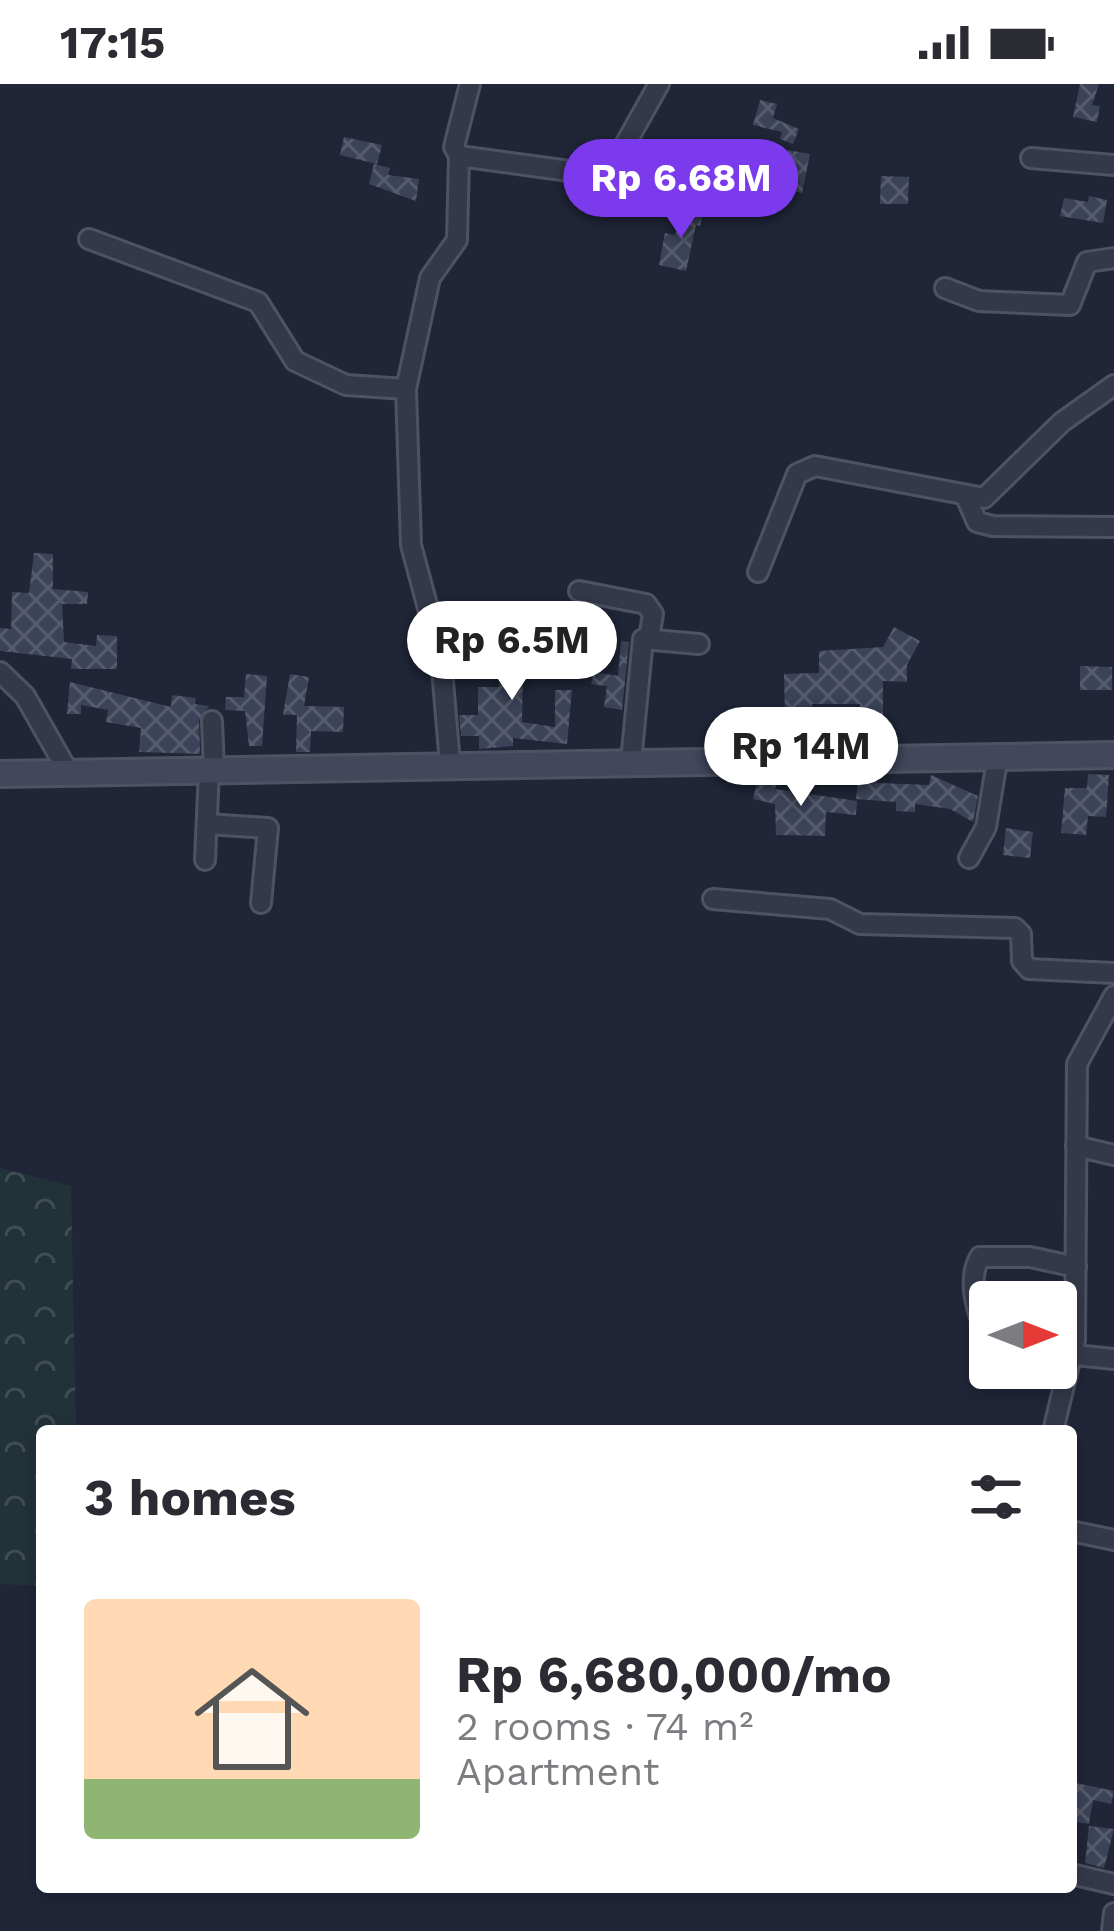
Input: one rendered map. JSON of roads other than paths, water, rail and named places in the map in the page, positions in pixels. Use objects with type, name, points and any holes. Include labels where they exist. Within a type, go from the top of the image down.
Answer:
[{"type":"main road","points":[[0,774],[1114,755]]},
{"type":"street","points":[[470,84],[453,152],[459,156],[605,172],[659,84]]},
{"type":"street","points":[[450,764],[441,657],[411,545],[406,389],[430,278],[457,240],[459,156]]},
{"type":"street","points":[[1031,158],[1114,165]]},
{"type":"street","points":[[89,238],[258,302],[295,361],[346,385],[406,389]]},
{"type":"street","points":[[945,288],[979,301],[1070,305],[1087,262],[1114,258]]},
{"type":"street","points":[[758,572],[797,474],[815,466],[966,497],[992,496],[1061,422],[1114,385]]},
{"type":"street","points":[[966,497],[977,522],[993,526],[1114,527]]},
{"type":"street","points":[[579,591],[646,604],[653,614],[649,638]]},
{"type":"street","points":[[631,760],[643,639],[699,644]]},
{"type":"street","points":[[0,671],[35,710],[70,775]]},
{"type":"street","points":[[205,860],[212,721]]},
{"type":"street","points":[[969,858],[986,826],[998,755]]},
{"type":"street","points":[[207,824],[268,828],[261,903]]},
{"type":"street","points":[[713,899],[830,909],[860,924],[1015,928],[1022,934],[1022,961],[1029,968],[1114,973]]},
{"type":"street","points":[[1074,1281],[1076,1064],[1114,996]]},
{"type":"street","points":[[1076,1146],[1114,1155]]},
{"type":"street","points":[[974,1281],[980,1257],[1030,1257],[1076,1268]]},
{"type":"street","points":[[1077,1355],[1114,1359]]},
{"type":"street","points":[[1054,1425],[1060,1389]]},
{"type":"street","points":[[1077,1532],[1114,1540]]},
{"type":"street","points":[[1077,1875],[1114,1884]]},
{"type":"street","points":[[1112,1931],[1114,1913]]}]
